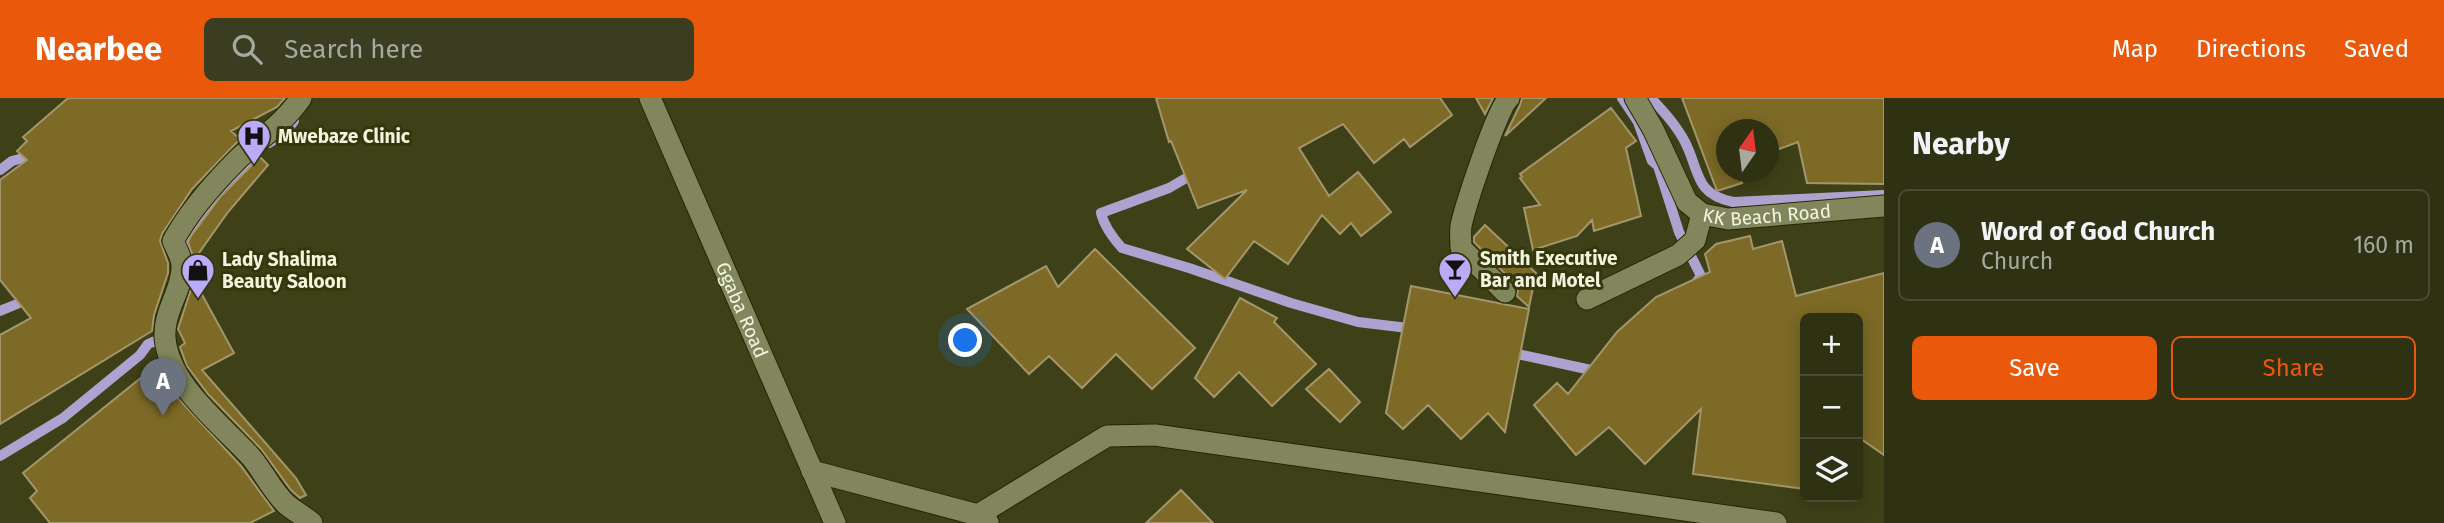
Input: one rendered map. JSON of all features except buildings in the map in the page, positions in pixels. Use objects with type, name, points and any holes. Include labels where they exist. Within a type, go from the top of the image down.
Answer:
[{"type":"street","points":[[301,98],[288,117],[239,158],[184,220],[173,241],[182,265],[169,308],[165,341],[172,368],[219,426],[251,458],[285,503],[312,523]]},
{"type":"street","name":"Ggaba Road","points":[[650,98],[835,523]]},
{"type":"street","points":[[1505,292],[1461,248],[1461,227],[1495,122],[1504,102],[1509,98]]},
{"type":"street","name":"KK Beach Road","points":[[1635,98],[1653,129],[1687,202],[1702,214],[1728,219],[1884,206]]},
{"type":"street","points":[[1587,299],[1678,255],[1695,240],[1702,214]]},
{"type":"street","points":[[812,471],[984,519],[1107,436],[1155,435],[1776,523]]},
{"type":"waterway","points":[[1622,98],[1638,122],[1652,161],[1658,166],[1679,232],[1701,276],[1697,281],[1700,286]]},
{"type":"waterway","points":[[1651,98],[1682,136],[1700,180],[1711,193],[1720,198],[1733,202],[1884,195]]},
{"type":"waterway","points":[[269,143],[285,133],[294,121]]},
{"type":"waterway","points":[[0,170],[12,161],[34,155]]},
{"type":"waterway","points":[[189,260],[191,236],[199,222],[219,194],[248,163]]},
{"type":"waterway","points":[[1193,174],[1169,188],[1101,213],[1109,232],[1122,248],[1358,322],[1416,329]]},
{"type":"waterway","points":[[0,311],[29,295]]},
{"type":"waterway","points":[[0,456],[63,418],[140,355],[148,344],[155,341],[163,349]]},
{"type":"waterway","points":[[1508,352],[1600,372]]},
{"type":"place","name":"Mwebaze Clinic","points":[[254,166]]},
{"type":"place","name":"Smith Executive Bar and Motel","points":[[1455,299]]},
{"type":"place","name":"Lady Shalima Beauty Saloon","points":[[198,300]]},
{"type":"place","name":"Word of God Church","points":[[163,416]]}]
